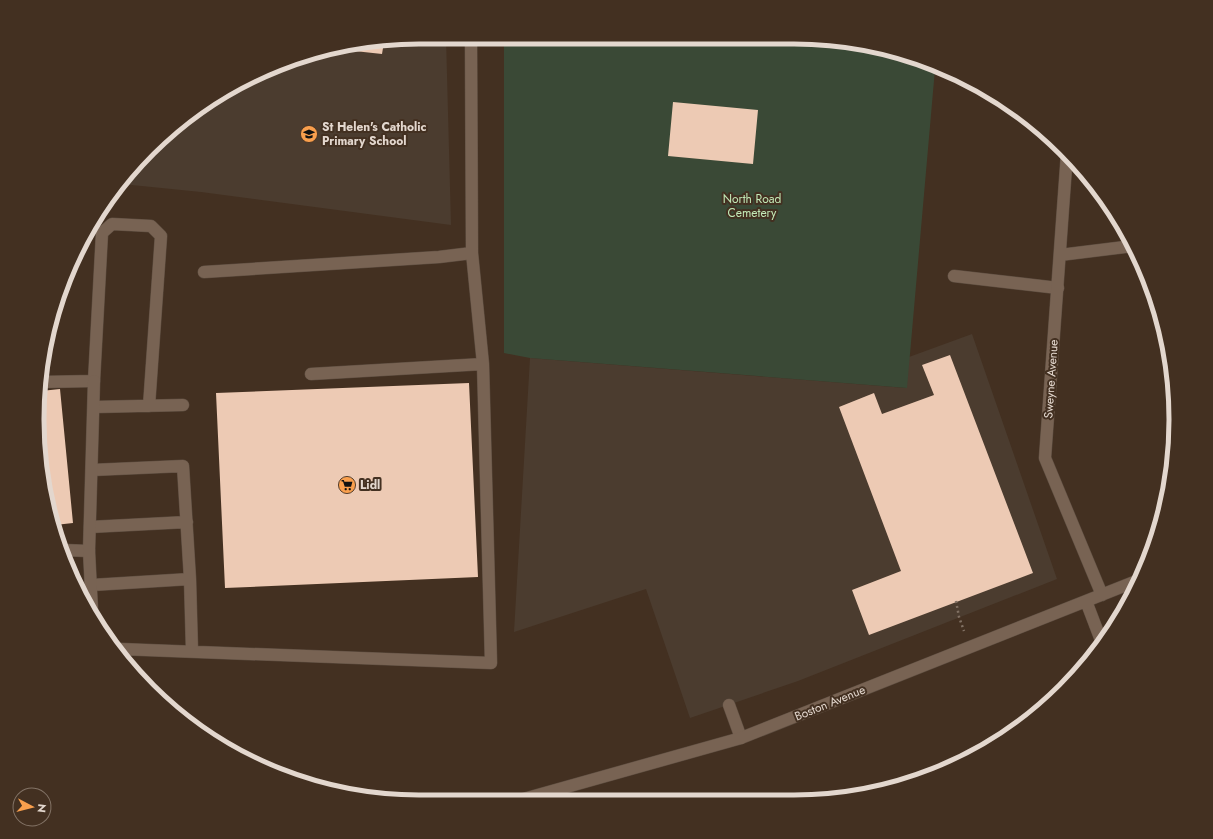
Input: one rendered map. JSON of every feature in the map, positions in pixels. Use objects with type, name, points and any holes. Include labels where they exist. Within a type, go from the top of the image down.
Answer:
[{"type":"street","points":[[123,649],[491,663],[483,364],[472,253],[471,44]]},
{"type":"street","name":"Sweyne Avenue","points":[[1066,162],[1045,458],[1102,595]]},
{"type":"street","points":[[92,603],[89,551],[94,381],[102,233],[112,224],[151,226],[161,236],[149,406]]},
{"type":"street","points":[[1060,255],[1127,247]]},
{"type":"street","points":[[204,272],[439,257],[472,253]]},
{"type":"street","points":[[954,276],[1058,288]]},
{"type":"street","points":[[312,374],[483,364]]},
{"type":"street","points":[[46,382],[94,381]]},
{"type":"street","points":[[94,407],[183,405]]},
{"type":"street","points":[[92,470],[183,466],[190,579],[192,651]]},
{"type":"street","points":[[90,528],[187,522]]},
{"type":"street","points":[[68,550],[89,551]]},
{"type":"street","points":[[92,585],[190,579]]},
{"type":"street","name":"Boston Avenue","points":[[538,795],[741,738],[1131,583]]},
{"type":"street","points":[[1086,602],[1100,637]]},
{"type":"street","points":[[729,705],[741,738]]},
{"type":"path","points":[[956,601],[959,617],[971,647]]},
{"type":"shaded area","name":"St Helen's Catholic Primary School","points":[[446,44],[451,225],[201,192],[127,185],[154,154],[172,137],[211,107],[253,83],[299,64],[346,51],[395,45]]},
{"type":"shaded area","points":[[972,334],[1057,579],[798,681],[690,718],[646,589],[514,632],[530,358],[906,388],[909,357]]},
{"type":"green space","name":"North Road Cemetery","points":[[504,44],[818,45],[867,51],[914,64],[935,72],[907,388],[530,358],[504,353]]},
{"type":"building","points":[[383,46],[382,54],[349,50]]},
{"type":"building","points":[[673,102],[758,110],[753,164],[668,156]]},
{"type":"building","points":[[950,355],[1033,573],[869,635],[852,590],[901,571],[839,407],[874,393],[882,414],[934,395],[922,365]]},
{"type":"building","name":"Lidl","points":[[469,383],[478,577],[225,588],[216,393]]},
{"type":"building","points":[[60,389],[73,523],[59,525],[51,493],[45,444],[45,391]]},
{"type":"place","name":"St Helen's Catholic Primary School","points":[[309,134]]},
{"type":"place","name":"Lidl","points":[[347,485]]}]
